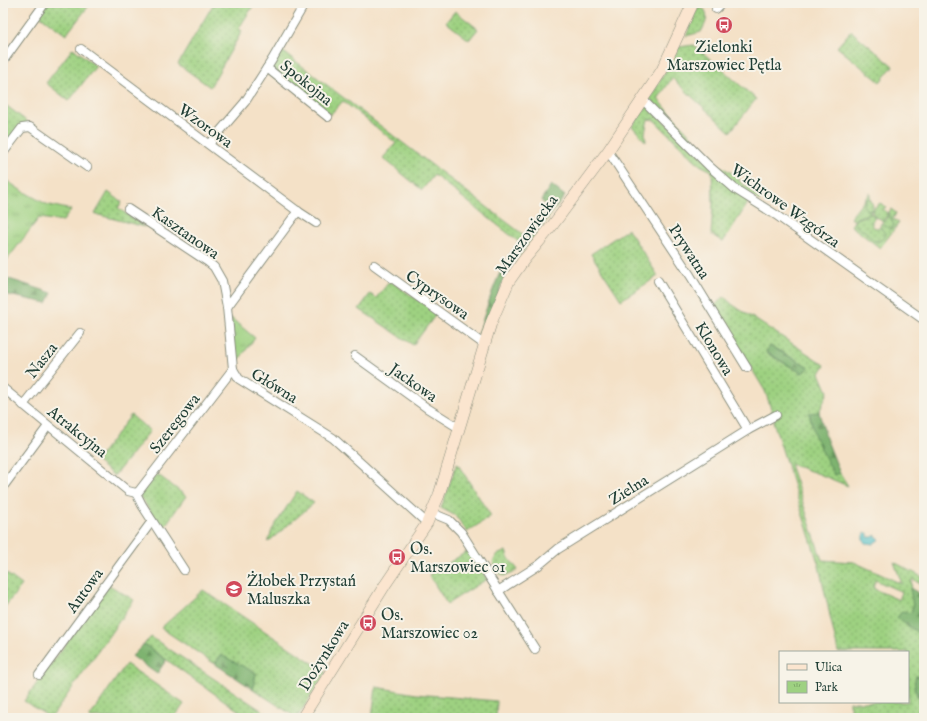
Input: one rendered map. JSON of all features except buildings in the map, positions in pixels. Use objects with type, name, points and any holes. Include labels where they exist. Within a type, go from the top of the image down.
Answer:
[{"type":"street","points":[[3,61],[45,3]]},
{"type":"street","points":[[209,144],[245,102],[305,3]]},
{"type":"street","name":"Marszowiecka","points":[[410,549],[427,523],[440,495],[491,323],[509,282],[523,261],[552,226],[608,151],[662,70],[693,3]]},
{"type":"street","points":[[716,9],[722,3]]},
{"type":"street","name":"Wzorowa","points":[[81,49],[316,223]]},
{"type":"street","name":"Spokojna","points":[[267,68],[328,117]]},
{"type":"street","name":"Wichrowe Wzgórza","points":[[642,99],[709,166],[735,189],[776,215],[924,320]]},
{"type":"street","points":[[3,153],[22,128],[30,127],[87,167]]},
{"type":"street","name":"Prywatna","points":[[608,151],[690,275],[747,368]]},
{"type":"street","name":"Kasztanowa","points":[[128,209],[214,267],[222,282],[227,307]]},
{"type":"street","points":[[227,307],[298,211]]},
{"type":"street","name":"Cyprysowa","points":[[374,265],[485,344]]},
{"type":"street","name":"Klonowa","points":[[658,281],[748,430]]},
{"type":"street","name":"Główna","points":[[227,307],[233,369],[239,379],[333,438],[427,523]]},
{"type":"street","name":"Nasza","points":[[23,405],[80,333]]},
{"type":"street","name":"Jackowa","points":[[355,356],[426,408],[459,428]]},
{"type":"street","name":"Szeregowa","points":[[136,493],[233,369]]},
{"type":"street","name":"Atrakcyjna","points":[[3,388],[128,491],[136,493]]},
{"type":"street","name":"Zielna","points":[[498,591],[539,565],[558,549],[748,430],[776,415]]},
{"type":"street","points":[[3,487],[48,426]]},
{"type":"street","points":[[136,493],[152,521],[184,570]]},
{"type":"street","points":[[432,513],[450,520],[461,532],[535,649]]},
{"type":"street","name":"Autowa","points":[[39,675],[152,521]]},
{"type":"street","name":"Dożynkowa","points":[[302,718],[385,585],[410,549]]},
{"type":"green space","points":[[47,3],[91,3],[66,35],[39,15]]},
{"type":"green space","points":[[214,3],[255,3],[239,28],[242,31],[210,87],[178,64]]},
{"type":"green space","points":[[698,7],[705,10],[707,19],[705,24],[701,32],[686,36]]},
{"type":"green space","points":[[455,11],[478,29],[469,40],[446,22]]},
{"type":"green space","points":[[851,31],[893,66],[880,82],[837,47]]},
{"type":"green space","points":[[694,45],[756,99],[730,132],[672,78],[658,99],[714,162],[738,177],[740,182],[762,197],[759,201],[726,177],[650,99],[679,47]]},
{"type":"green space","points":[[73,48],[96,66],[69,101],[46,83]]},
{"type":"green space","points":[[281,50],[525,236],[519,242],[434,175],[422,190],[383,158],[396,143],[343,101],[330,115],[271,67]]},
{"type":"green space","points":[[3,103],[29,123],[21,125],[3,148]]},
{"type":"green space","points":[[647,106],[750,200],[723,242],[711,234],[713,205],[712,171],[700,165],[654,120],[648,119],[645,133],[646,142],[632,126]]},
{"type":"green space","points":[[3,178],[46,204],[71,210],[63,221],[39,218],[3,265]]},
{"type":"green space","points":[[551,185],[565,196],[515,261],[503,281],[483,334],[478,334],[499,275],[518,243],[547,207],[541,200]]},
{"type":"green space","points":[[108,192],[122,202],[118,208],[145,227],[95,214]]},
{"type":"green space","points":[[870,193],[870,198],[865,200],[864,205],[866,210],[872,210],[868,214],[854,220],[850,218]]},
{"type":"green space","points":[[870,198],[873,206],[872,210],[866,209],[864,206],[865,200]]},
{"type":"green space","points":[[880,203],[886,207],[883,209],[887,213],[887,216],[882,221],[879,218],[876,218],[872,212]]},
{"type":"green space","points":[[891,209],[896,213],[893,219],[899,223],[880,248],[851,226],[854,221],[858,228],[865,231],[874,241],[879,241],[885,236],[880,227],[881,223],[890,229],[894,226],[889,212]]},
{"type":"green space","points":[[889,212],[894,225],[891,229],[886,227],[882,222],[887,218]]},
{"type":"green space","points":[[871,213],[875,218],[872,221],[872,226],[876,228],[880,227],[885,233],[883,239],[879,241],[874,241],[857,228],[854,221]]},
{"type":"green space","points":[[628,229],[658,276],[621,300],[591,254]]},
{"type":"green space","points":[[3,277],[52,293],[47,303],[3,294]]},
{"type":"green space","points":[[390,281],[437,313],[413,345],[359,309],[370,294],[376,298]]},
{"type":"green space","points":[[724,297],[733,305],[825,365],[820,373],[828,392],[819,412],[810,414],[834,475],[840,473],[848,486],[790,464],[822,560],[854,562],[902,584],[894,562],[924,578],[924,586],[912,579],[913,605],[911,613],[897,618],[924,637],[924,677],[916,676],[919,704],[924,713],[924,718],[853,718],[849,703],[909,703],[909,651],[838,651],[819,566],[773,421],[775,420],[765,391],[714,306]],"holes":[[[770,346],[809,367],[802,373],[766,353]],[[875,580],[902,592],[899,600],[874,589]]]},
{"type":"green space","points":[[231,318],[255,338],[235,365]]},
{"type":"green space","points":[[770,346],[809,367],[802,373],[766,352]]},
{"type":"green space","points":[[819,412],[826,438],[840,473],[834,475],[815,437],[809,413]]},
{"type":"green space","points":[[131,415],[150,431],[114,476],[96,461]]},
{"type":"green space","points":[[457,463],[491,516],[467,532],[456,516],[441,508]]},
{"type":"green space","points":[[157,474],[186,496],[162,530],[139,494]]},
{"type":"green space","points":[[297,491],[314,503],[268,542],[272,530]]},
{"type":"green space","points":[[468,551],[487,579],[447,604],[429,575]]},
{"type":"green space","points":[[506,551],[508,557],[518,570],[504,576],[499,573],[493,562],[497,555]]},
{"type":"green space","points":[[3,571],[22,585],[3,609]]},
{"type":"green space","points":[[109,585],[134,600],[51,718],[24,701]]},
{"type":"green space","points":[[910,588],[924,596],[924,637],[897,618],[902,611],[911,613],[913,606]]},
{"type":"green space","points":[[203,590],[326,672],[297,718],[253,689],[256,673],[221,656],[215,664],[161,628]]},
{"type":"green space","points":[[151,637],[273,718],[249,718],[144,644]]},
{"type":"green space","points":[[144,644],[166,660],[157,674],[132,656]]},
{"type":"green space","points":[[221,655],[256,673],[253,689],[215,664]]},
{"type":"green space","points":[[126,664],[184,704],[174,718],[89,718]]},
{"type":"green space","points":[[916,676],[924,677],[924,713],[915,690]]},
{"type":"green space","points":[[376,687],[416,694],[497,701],[496,718],[372,718]]},
{"type":"water","points":[[868,533],[868,537],[873,537],[875,535],[880,539],[873,544],[865,543],[863,540],[863,535]]},
{"type":"place","name":"Zielonki Marszowiec Pętla","points":[[724,25]]},
{"type":"place","name":"Os. Marszowiec 01","points":[[397,557]]},
{"type":"place","name":"Żłobek Przystań Maluszka","points":[[234,589]]},
{"type":"place","name":"Os. Marszowiec 02","points":[[368,623]]}]
